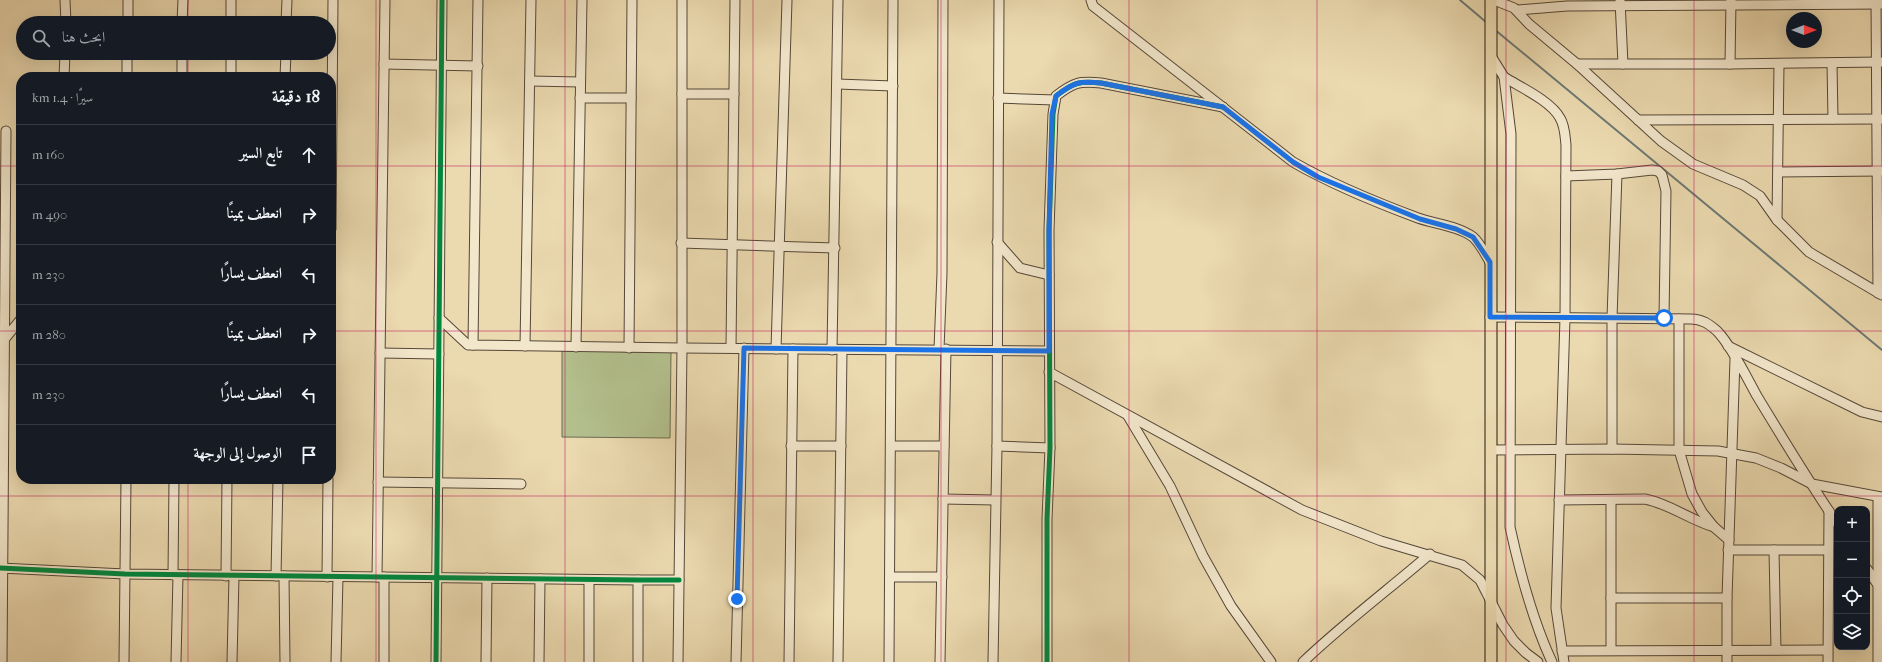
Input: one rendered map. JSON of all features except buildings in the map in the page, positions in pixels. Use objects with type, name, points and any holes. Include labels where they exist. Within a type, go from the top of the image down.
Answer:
[{"type":"main road","points":[[1491,662],[1490,262],[1492,0]]},
{"type":"street","points":[[65,0],[66,16]]},
{"type":"street","points":[[128,0],[128,16]]},
{"type":"street","points":[[182,16],[183,0]]},
{"type":"street","points":[[231,0],[231,16]]},
{"type":"street","points":[[286,16],[287,0]]},
{"type":"street","points":[[334,0],[334,16]]},
{"type":"street","points":[[384,662],[378,482],[385,0]]},
{"type":"street","points":[[436,662],[442,0]]},
{"type":"street","points":[[474,345],[478,0]]},
{"type":"street","points":[[525,346],[531,0]]},
{"type":"street","points":[[576,347],[582,0]]},
{"type":"street","points":[[629,348],[632,0]]},
{"type":"street","points":[[678,662],[682,348],[682,0]]},
{"type":"street","points":[[731,348],[735,0]]},
{"type":"street","points":[[776,349],[787,0]]},
{"type":"street","points":[[832,350],[835,248],[838,0]]},
{"type":"street","points":[[889,662],[893,0]]},
{"type":"street","points":[[940,662],[944,446],[942,265],[943,0]]},
{"type":"street","points":[[993,662],[997,446],[996,349],[999,0]]},
{"type":"street","points":[[1091,0],[1094,6],[1293,162],[1318,177],[1406,213],[1456,229],[1473,237],[1490,262]]},
{"type":"street","points":[[1492,0],[1511,6],[1518,10],[1529,24],[1577,64],[1661,141],[1693,164],[1743,185],[1760,196],[1778,220],[1809,252],[1880,294]]},
{"type":"street","points":[[1730,2],[1730,64]]},
{"type":"street","points":[[1518,10],[1567,3],[1878,3],[1880,119],[1880,294]]},
{"type":"street","points":[[1620,3],[1623,64]]},
{"type":"street","points":[[1491,56],[1504,77],[1511,134],[1510,527],[1522,581],[1542,640],[1552,662]]},
{"type":"street","points":[[64,72],[65,60]]},
{"type":"street","points":[[127,60],[127,72]]},
{"type":"street","points":[[182,60],[182,72]]},
{"type":"street","points":[[231,60],[231,72]]},
{"type":"street","points":[[285,72],[286,60]]},
{"type":"street","points":[[333,60],[333,72]]},
{"type":"street","points":[[1832,63],[1833,119]]},
{"type":"street","points":[[1577,64],[1879,63]]},
{"type":"street","points":[[384,64],[478,66]]},
{"type":"street","points":[[1778,220],[1779,64]]},
{"type":"street","points":[[1504,77],[1551,107],[1560,117],[1564,127],[1566,176],[1565,318],[1556,608],[1564,662]]},
{"type":"street","points":[[530,81],[580,82]]},
{"type":"street","points":[[1047,662],[1047,519],[1050,448],[1049,275],[1052,127],[1056,96],[1070,85],[1081,81],[1101,83],[1223,107]]},
{"type":"street","points":[[837,84],[893,86]]},
{"type":"street","points":[[682,94],[734,94]]},
{"type":"street","points":[[580,98],[631,98]]},
{"type":"street","points":[[998,98],[1055,100]]},
{"type":"street","points":[[1638,120],[1880,119]]},
{"type":"street","points":[[2,662],[2,235],[6,131]]},
{"type":"street","points":[[1566,176],[1617,174],[1652,170],[1658,171],[1662,175],[1665,182],[1664,318]]},
{"type":"street","points":[[1778,172],[1880,170]]},
{"type":"street","points":[[1612,449],[1612,318],[1617,174]]},
{"type":"street","points":[[997,242],[1020,268],[1049,275]]},
{"type":"street","points":[[681,243],[835,248]]},
{"type":"street","points":[[1490,317],[1679,318],[1698,319],[1707,323],[1718,332],[1728,346],[1834,519]]},
{"type":"street","points":[[439,318],[468,345],[832,350],[996,349],[1049,351]]},
{"type":"street","points":[[1679,318],[1679,450],[1692,494],[1702,512],[1714,527],[1729,540]]},
{"type":"street","points":[[2,341],[16,325]]},
{"type":"street","points":[[1728,346],[1862,412],[1882,417]]},
{"type":"street","points":[[736,662],[744,348]]},
{"type":"street","points":[[789,662],[790,446],[793,349]]},
{"type":"street","points":[[838,662],[842,350]]},
{"type":"street","points":[[380,353],[439,354]]},
{"type":"street","points":[[1727,662],[1728,550],[1733,453],[1735,359]]},
{"type":"street","points":[[1049,372],[1302,510],[1381,541],[1453,561],[1480,580],[1491,603],[1514,641],[1538,662]]},
{"type":"street","points":[[1128,415],[1170,486],[1203,556],[1231,606],[1271,662]]},
{"type":"street","points":[[790,446],[841,446]]},
{"type":"street","points":[[891,446],[944,446]]},
{"type":"street","points":[[997,446],[1050,448]]},
{"type":"street","points":[[1491,450],[1612,449],[1679,450],[1733,453],[1756,458],[1781,468],[1812,484],[1880,497],[1878,662]]},
{"type":"street","points":[[378,482],[521,484]]},
{"type":"street","points":[[124,662],[126,484]]},
{"type":"street","points":[[174,484],[176,662]]},
{"type":"street","points":[[227,484],[232,662]]},
{"type":"street","points":[[278,484],[280,576],[285,662]]},
{"type":"street","points":[[327,577],[328,484]]},
{"type":"street","points":[[943,499],[995,500]]},
{"type":"street","points":[[1559,500],[1645,499],[1658,502],[1701,523],[1714,527]]},
{"type":"street","points":[[1611,500],[1611,650]]},
{"type":"street","points":[[1828,662],[1829,511]]},
{"type":"street","points":[[1728,550],[1828,550]]},
{"type":"street","points":[[1774,550],[1776,650]]},
{"type":"street","points":[[1303,662],[1336,631],[1390,589],[1430,554]]},
{"type":"street","points":[[1,568],[125,574],[230,576],[679,580]]},
{"type":"street","points":[[1870,573],[1880,588]]},
{"type":"street","points":[[336,662],[338,577]]},
{"type":"street","points":[[890,577],[942,578]]},
{"type":"street","points":[[486,662],[487,578]]},
{"type":"street","points":[[539,662],[540,579]]},
{"type":"street","points":[[589,580],[589,662]]},
{"type":"street","points":[[638,580],[638,662]]},
{"type":"street","points":[[1611,598],[1727,598]]},
{"type":"street","points":[[1562,651],[1727,649],[1828,650]]},
{"type":"green space","points":[[562,351],[671,352],[670,438],[562,437]]},
{"type":"waterway","points":[[1460,0],[1486,22]]},
{"type":"waterway","points":[[1494,29],[1882,350]]},
{"type":"cycle path","points":[[436,662],[442,0]]},
{"type":"cycle path","points":[[1047,662],[1047,519],[1050,448],[1049,230],[1053,114],[1056,96],[1072,85],[1093,82],[1223,107]]},
{"type":"cycle path","points":[[0,568],[125,574],[679,580]]},
{"type":"route","points":[[737,599],[741,406],[744,348],[861,350],[996,349],[1049,351],[1049,230],[1052,114],[1056,96],[1070,85],[1081,81],[1156,93],[1223,107],[1293,162],[1318,177],[1351,192],[1420,219],[1456,229],[1473,237],[1490,262],[1490,317],[1664,318]]}]
